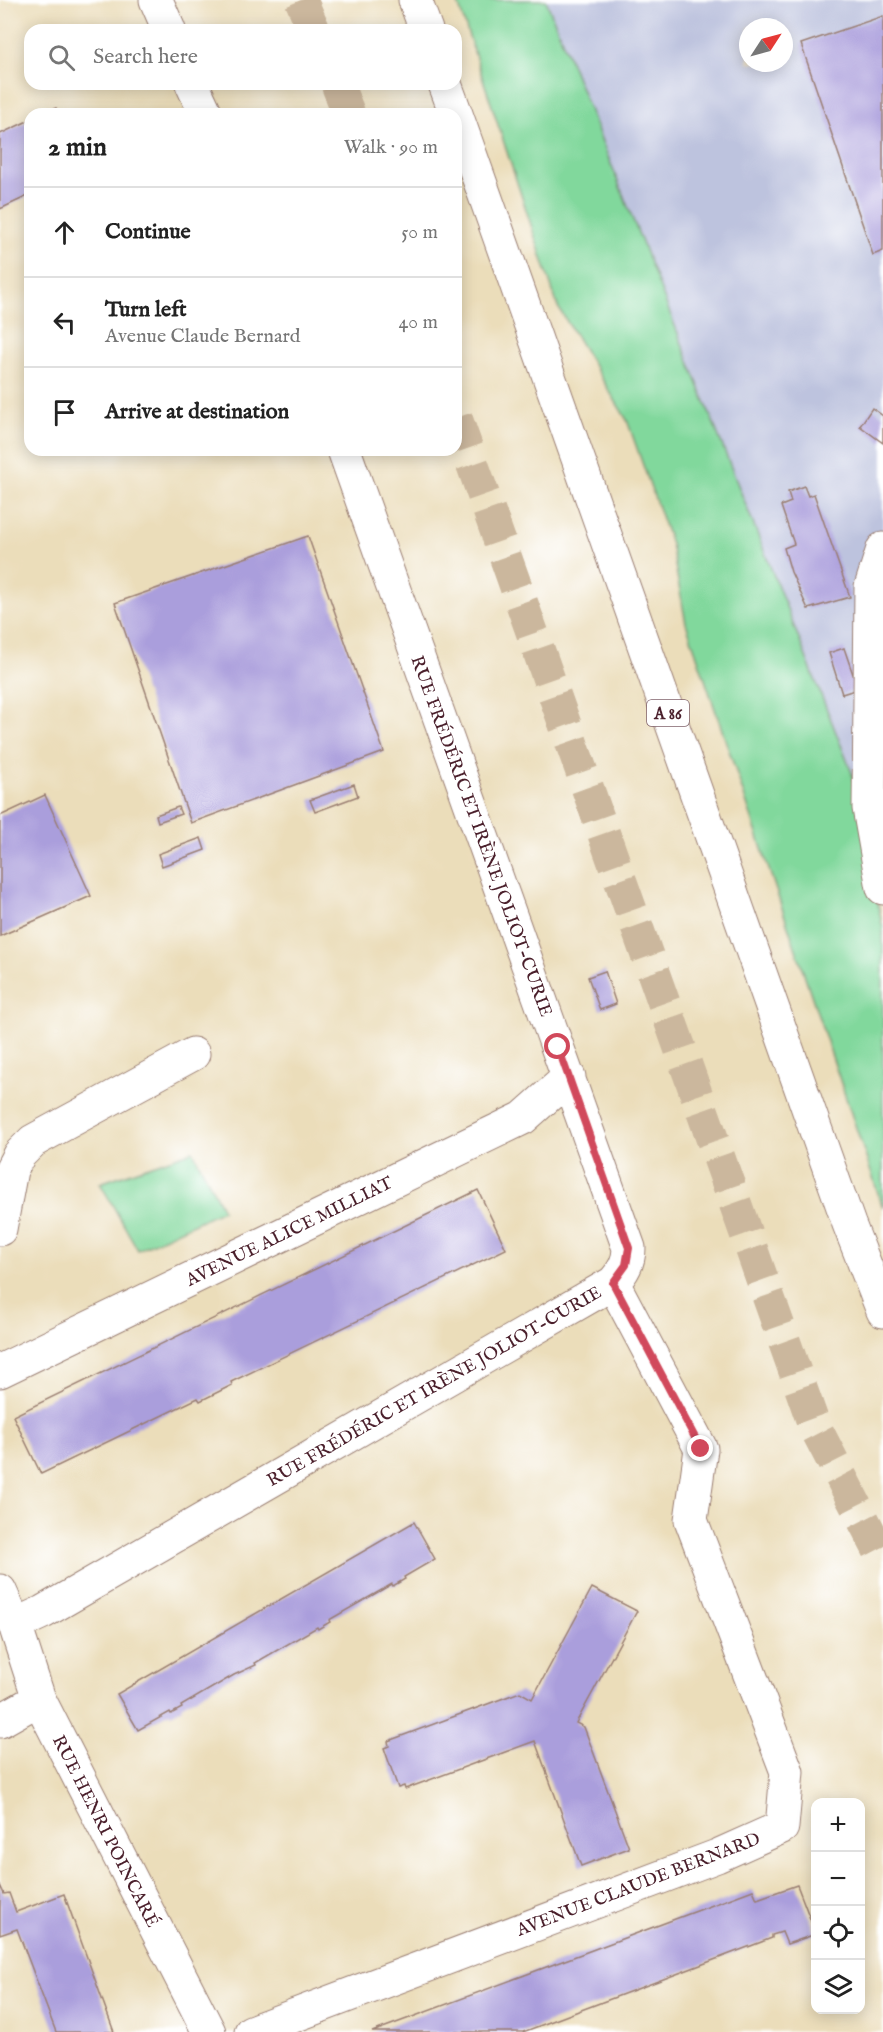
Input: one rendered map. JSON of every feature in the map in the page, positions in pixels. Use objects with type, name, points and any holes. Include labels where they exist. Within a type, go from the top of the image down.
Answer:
[{"type":"main road","points":[[156,0],[166,24]]},
{"type":"main road","points":[[416,0],[424,24]]},
{"type":"main road","points":[[195,90],[203,108]]},
{"type":"main road","name":"A 86","points":[[447,90],[454,108]]},
{"type":"main road","name":"A 86","points":[[462,131],[849,1224],[883,1311]]},
{"type":"main road","name":"RUE FRÉDÉRIC ET IRÈNE JOLIOT-CURIE","points":[[15,1625],[43,1612],[613,1283],[626,1265],[629,1248],[346,456]]},
{"type":"main road","points":[[883,549],[871,587],[869,797],[883,888]]},
{"type":"main road","points":[[0,1229],[11,1170],[19,1155],[33,1141],[193,1054]]},
{"type":"main road","name":"AVENUE ALICE MILLIAT","points":[[0,1371],[523,1118],[569,1077]]},
{"type":"main road","name":"AVENUE CLAUDE BERNARD","points":[[251,2032],[706,1860],[782,1827],[787,1772],[691,1521],[701,1449],[613,1283]]},
{"type":"main road","name":"RUE HENRI POINCARÉ","points":[[0,1591],[15,1625],[39,1699],[209,2032]]},
{"type":"main road","points":[[0,1721],[39,1699]]},
{"type":"shaded area","points":[[546,0],[883,0],[883,818],[852,773]]},
{"type":"green space","points":[[457,0],[546,0],[852,773],[883,929],[883,1208],[686,623],[671,544],[627,420],[558,307]]},
{"type":"green space","points":[[193,1151],[223,1210],[138,1250],[100,1183]]},
{"type":"building","points":[[883,16],[883,251],[873,255],[801,44]]},
{"type":"building","points":[[24,123],[24,198],[0,209],[0,134]]},
{"type":"building","points":[[872,408],[883,416],[883,443],[860,426]]},
{"type":"building","points":[[804,486],[808,496],[814,494],[850,597],[808,609],[791,572],[784,548],[794,544],[781,506],[791,502],[788,492]]},
{"type":"building","points":[[308,536],[384,752],[191,823],[115,603]]},
{"type":"building","points":[[844,648],[858,689],[842,694],[829,653]]},
{"type":"building","points":[[354,784],[358,796],[315,812],[310,800]]},
{"type":"building","points":[[45,795],[91,896],[0,936],[0,816]]},
{"type":"building","points":[[178,807],[181,814],[158,822],[156,815]]},
{"type":"building","points":[[201,838],[205,850],[162,866],[158,854]]},
{"type":"building","points":[[605,971],[616,1004],[600,1010],[588,977]]},
{"type":"building","points":[[478,1190],[506,1249],[231,1382],[232,1385],[200,1401],[198,1398],[41,1474],[13,1416]]},
{"type":"building","points":[[414,1522],[435,1559],[393,1586],[392,1584],[329,1620],[330,1622],[318,1629],[317,1627],[255,1663],[256,1665],[181,1706],[182,1708],[138,1730],[117,1694]]},
{"type":"building","points":[[592,1588],[637,1611],[576,1723],[584,1727],[629,1848],[581,1866],[535,1741],[405,1789],[404,1786],[398,1788],[384,1748],[389,1746],[388,1741],[520,1692],[532,1699]]},
{"type":"building","points":[[0,1885],[4,1894],[9,1893],[16,1912],[64,1894],[114,2032],[56,2032],[17,1929],[0,1935]]},
{"type":"building","points":[[797,1885],[811,1921],[811,1936],[787,1944],[782,1932],[772,1935],[772,1938],[523,2032],[372,2032],[753,1890],[757,1899]]},
{"type":"tunnel","points":[[301,0],[311,24]]},
{"type":"tunnel","points":[[339,90],[347,108]]},
{"type":"tunnel","points":[[462,435],[814,1425],[883,1558]]},
{"type":"route","points":[[558,1047],[629,1248],[626,1265],[621,1275],[613,1283],[701,1449]]}]
